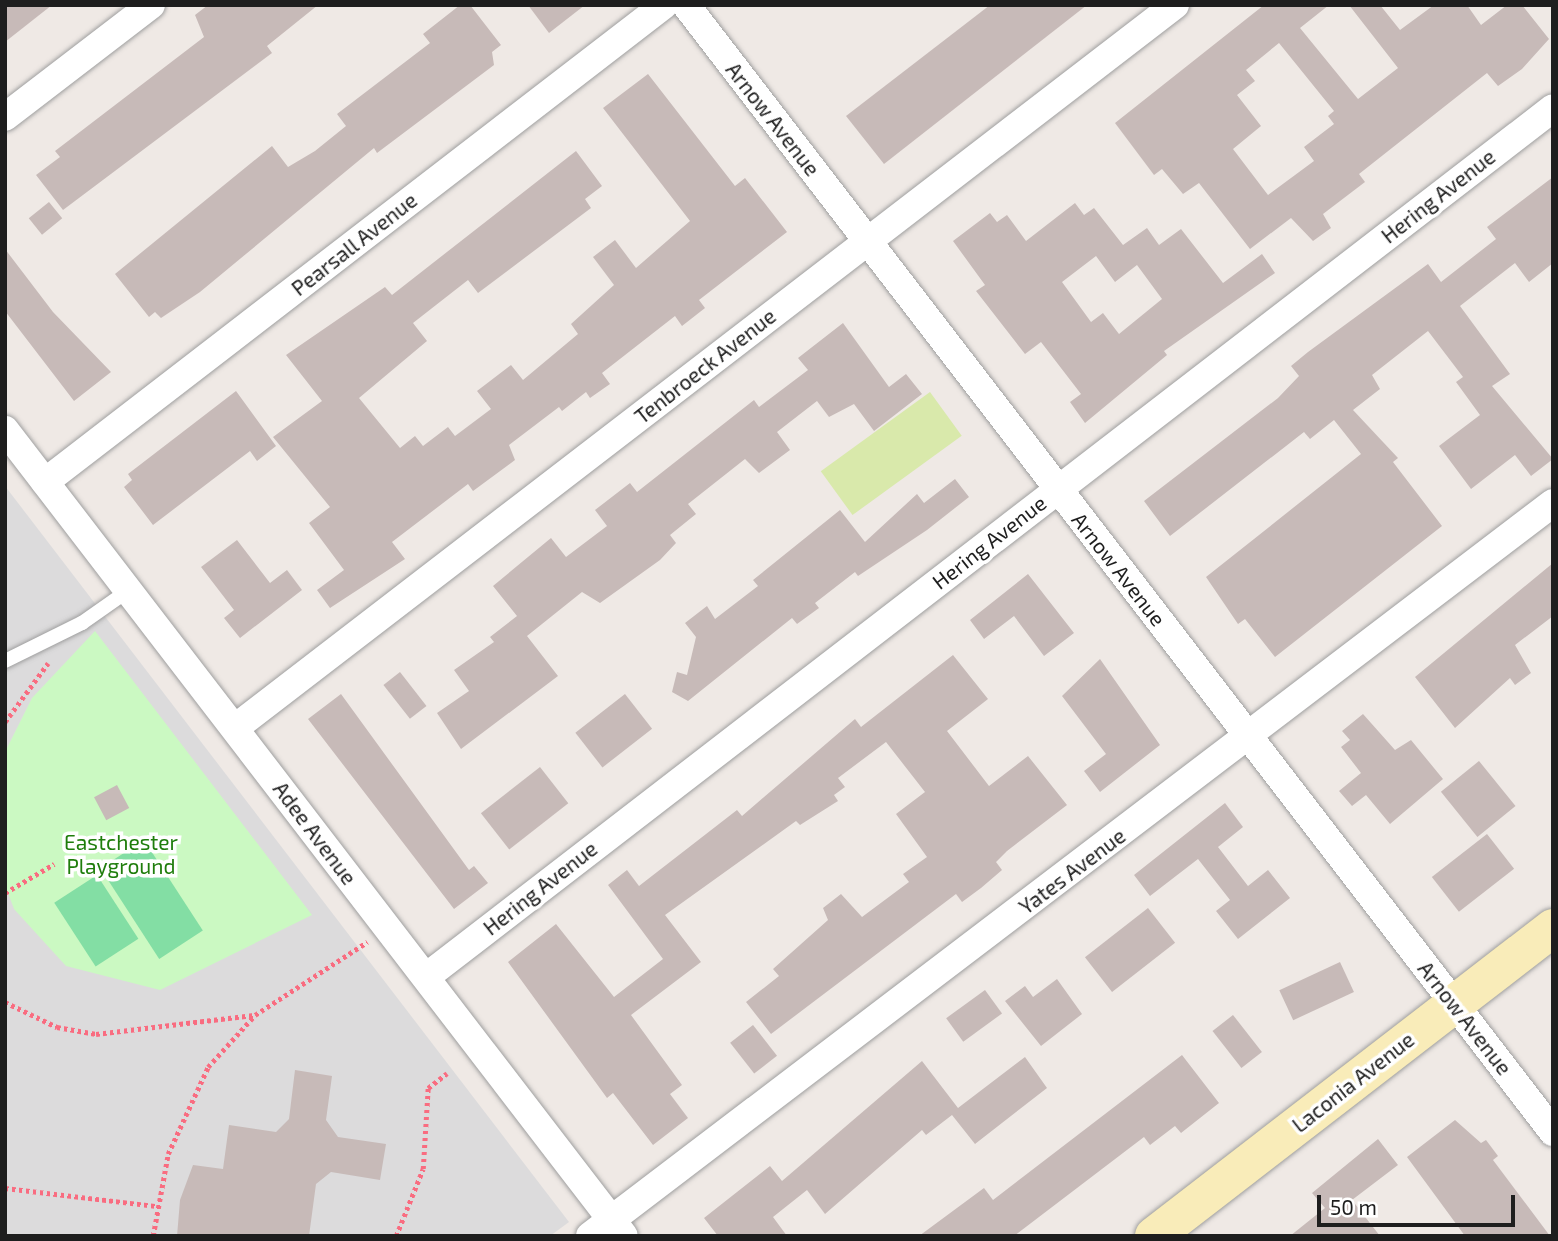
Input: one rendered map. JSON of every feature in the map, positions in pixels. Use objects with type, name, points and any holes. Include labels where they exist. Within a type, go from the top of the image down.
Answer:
[{"type":"street","points":[[5,117],[151,5]]},
{"type":"street","name":"Pearsall Avenue","points":[[45,482],[664,5]]},
{"type":"street","name":"Arnow Avenue","points":[[686,5],[1553,1132]]},
{"type":"street","name":"Tenbroeck Avenue","points":[[235,728],[1175,5]]},
{"type":"street","name":"Hering Avenue","points":[[426,977],[1553,108]]},
{"type":"street","name":"Adee Avenue","points":[[5,430],[426,977],[608,1230]]},
{"type":"street","name":"Yates Avenue","points":[[608,1230],[1553,503]]},
{"type":"street","name":"Laconia Avenue","points":[[1154,1236],[1553,928]]},
{"type":"lane","points":[[5,661],[75,627],[129,590]]},
{"type":"path","points":[[5,722],[75,627]]},
{"type":"path","points":[[5,893],[54,864]]},
{"type":"path","points":[[153,1236],[167,1154],[208,1067],[255,1015],[388,927]]},
{"type":"path","points":[[5,1002],[57,1027],[96,1034],[255,1015]]},
{"type":"path","points":[[396,1236],[423,1169],[428,1088],[447,1073]]},
{"type":"path","points":[[5,1188],[157,1206]]},
{"type":"shaded area","points":[[5,486],[569,1222],[550,1236],[5,1236]]},
{"type":"green space","points":[[930,392],[962,436],[853,515],[821,471]]},
{"type":"green space","name":"Eastchester Playground","points":[[95,631],[312,915],[160,990],[66,966],[14,909],[5,885],[5,752],[32,698]]},
{"type":"green space","points":[[144,840],[203,931],[159,959],[100,868]]},
{"type":"green space","points":[[97,875],[138,939],[96,967],[54,903]]},
{"type":"building","points":[[5,5],[52,5],[5,42]]},
{"type":"building","points":[[208,5],[318,5],[267,46],[272,53],[63,210],[36,175],[60,157],[55,151],[204,37],[195,15]]},
{"type":"building","points":[[460,5],[470,5],[501,45],[492,52],[494,65],[377,153],[374,148],[200,292],[161,318],[155,312],[149,317],[115,274],[272,146],[288,167],[315,151],[346,126],[337,114],[430,43],[423,34]]},
{"type":"building","points":[[528,5],[585,5],[549,33]]},
{"type":"building","points":[[990,5],[1087,5],[884,164],[846,116]]},
{"type":"building","points":[[1264,5],[1329,5],[1300,28],[1358,99],[1398,68],[1349,5],[1380,5],[1400,30],[1434,5],[1467,5],[1481,25],[1507,5],[1522,5],[1549,39],[1522,69],[1498,86],[1487,73],[1359,174],[1365,182],[1323,214],[1331,228],[1313,241],[1291,218],[1250,249],[1199,183],[1183,194],[1162,169],[1154,175],[1115,123]],"holes":[[[1279,43],[1334,111],[1328,116],[1334,124],[1304,147],[1314,161],[1268,195],[1233,149],[1261,126],[1237,95],[1255,81],[1246,70]]]},
{"type":"building","points":[[648,74],[735,186],[745,178],[787,232],[699,300],[705,308],[682,326],[675,316],[602,373],[610,384],[590,398],[586,392],[562,411],[559,407],[509,445],[515,460],[473,491],[468,484],[392,542],[405,559],[330,608],[317,590],[344,570],[309,523],[330,507],[273,437],[322,401],[286,355],[385,287],[392,295],[576,151],[602,186],[585,199],[591,208],[478,293],[468,280],[413,323],[427,341],[359,398],[400,448],[415,436],[423,446],[448,427],[455,436],[491,409],[477,391],[511,365],[523,380],[578,334],[571,324],[614,285],[593,257],[615,240],[636,268],[690,221],[603,108]]},
{"type":"building","points":[[1553,177],[1553,263],[1529,282],[1515,263],[1460,306],[1510,374],[1492,386],[1553,459],[1531,476],[1515,455],[1471,489],[1439,446],[1480,415],[1456,382],[1463,377],[1428,331],[1372,375],[1380,389],[1353,410],[1398,458],[1393,462],[1442,526],[1275,657],[1245,619],[1238,624],[1206,577],[1361,454],[1334,420],[1310,439],[1304,432],[1170,536],[1144,501],[1278,398],[1299,376],[1291,366],[1308,352],[1428,264],[1441,282],[1496,239],[1487,227]]},
{"type":"building","points":[[49,202],[62,218],[42,235],[29,218]]},
{"type":"building","points":[[1075,203],[1084,215],[1094,208],[1123,245],[1147,228],[1159,245],[1181,229],[1223,283],[1262,254],[1275,273],[1164,351],[1167,355],[1085,423],[1070,402],[1081,394],[1041,342],[1025,354],[976,291],[985,285],[953,241],[990,213],[997,222],[1007,215],[1026,241]],"holes":[[[1096,256],[1115,282],[1137,265],[1162,299],[1119,334],[1103,313],[1091,322],[1062,282]]]},
{"type":"building","points":[[5,249],[53,312],[111,372],[74,401],[5,311]]},
{"type":"building","points":[[843,323],[889,387],[906,374],[922,394],[874,431],[854,404],[829,417],[817,401],[777,432],[790,450],[759,473],[745,459],[688,504],[696,514],[670,535],[676,543],[660,560],[600,603],[582,592],[527,636],[558,676],[461,749],[437,713],[469,691],[454,670],[494,642],[490,637],[517,616],[493,586],[551,538],[566,557],[607,526],[595,510],[630,483],[637,492],[754,400],[759,407],[808,370],[798,358]]},
{"type":"building","points":[[236,391],[276,446],[257,461],[250,451],[153,525],[124,487],[132,480],[128,474]]},
{"type":"building","points":[[955,479],[969,497],[927,530],[858,576],[855,572],[815,603],[819,608],[797,624],[792,618],[688,701],[672,692],[677,672],[687,675],[696,637],[685,623],[707,606],[715,619],[758,586],[753,580],[840,510],[865,542],[917,494],[924,503]]},
{"type":"building","points":[[237,540],[270,583],[287,570],[302,590],[240,638],[224,618],[234,610],[201,567]]},
{"type":"building","points":[[1553,563],[1553,616],[1515,645],[1531,673],[1515,685],[1510,678],[1455,728],[1415,677]]},
{"type":"building","points":[[1028,574],[1074,633],[1044,656],[1014,616],[984,639],[970,620]]},
{"type":"building","points":[[953,655],[988,699],[947,731],[989,786],[1028,756],[1067,805],[1007,851],[996,862],[1002,870],[981,888],[962,902],[956,894],[771,1034],[746,1002],[779,976],[773,969],[828,920],[823,908],[841,894],[862,917],[909,882],[903,874],[927,857],[896,814],[925,792],[886,742],[838,778],[845,787],[834,795],[838,801],[800,825],[796,821],[665,915],[701,962],[631,1015],[682,1085],[670,1094],[688,1118],[653,1145],[613,1093],[607,1098],[508,962],[556,924],[614,997],[663,959],[608,885],[627,870],[639,886],[737,810],[742,816],[855,719],[861,727]]},
{"type":"building","points":[[1100,659],[1160,745],[1100,792],[1084,771],[1106,754],[1062,696]]},
{"type":"building","points":[[400,672],[426,706],[410,719],[383,685]]},
{"type":"building","points":[[341,694],[469,870],[474,866],[488,883],[454,909],[308,719]]},
{"type":"building","points":[[625,694],[652,729],[602,767],[575,733]]},
{"type":"building","points":[[1363,714],[1395,750],[1411,740],[1443,779],[1390,824],[1366,795],[1352,806],[1339,791],[1361,773],[1341,747],[1350,740],[1342,731]]},
{"type":"building","points":[[1479,761],[1516,806],[1477,837],[1441,792]]},
{"type":"building","points":[[540,767],[568,803],[509,849],[481,813]]},
{"type":"building","points":[[117,785],[129,808],[106,820],[94,797]]},
{"type":"building","points":[[1225,803],[1243,827],[1218,847],[1248,886],[1268,870],[1290,898],[1238,939],[1216,911],[1230,900],[1198,859],[1150,896],[1134,875]]},
{"type":"building","points":[[1487,834],[1514,869],[1459,912],[1432,877]]},
{"type":"building","points":[[1148,908],[1175,943],[1112,992],[1085,957]]},
{"type":"building","points":[[1340,962],[1354,992],[1293,1020],[1279,990]]},
{"type":"building","points":[[1057,979],[1082,1014],[1041,1046],[1005,1001],[1025,986],[1033,997]]},
{"type":"building","points":[[985,990],[1002,1013],[963,1042],[946,1018]]},
{"type":"building","points":[[1233,1015],[1262,1052],[1241,1068],[1213,1031]]},
{"type":"building","points":[[753,1025],[777,1056],[754,1074],[730,1043]]},
{"type":"building","points":[[1182,1055],[1219,1103],[1181,1133],[1175,1126],[1150,1145],[1144,1137],[1014,1236],[919,1236],[984,1188],[993,1200]]},
{"type":"building","points":[[1025,1057],[1047,1088],[975,1144],[952,1115],[926,1135],[922,1130],[825,1214],[807,1190],[773,1217],[787,1236],[718,1236],[704,1218],[770,1166],[782,1181],[922,1061],[958,1108]]},
{"type":"building","points":[[295,1070],[332,1076],[326,1120],[338,1137],[386,1144],[380,1180],[331,1172],[316,1184],[309,1236],[177,1236],[180,1200],[193,1165],[223,1169],[229,1125],[276,1132],[289,1119]]},
{"type":"building","points":[[1455,1120],[1481,1143],[1486,1140],[1498,1156],[1493,1160],[1550,1236],[1465,1236],[1407,1157]]},
{"type":"building","points":[[1378,1139],[1398,1165],[1352,1200],[1380,1236],[1290,1236],[1325,1208],[1312,1193]]}]
